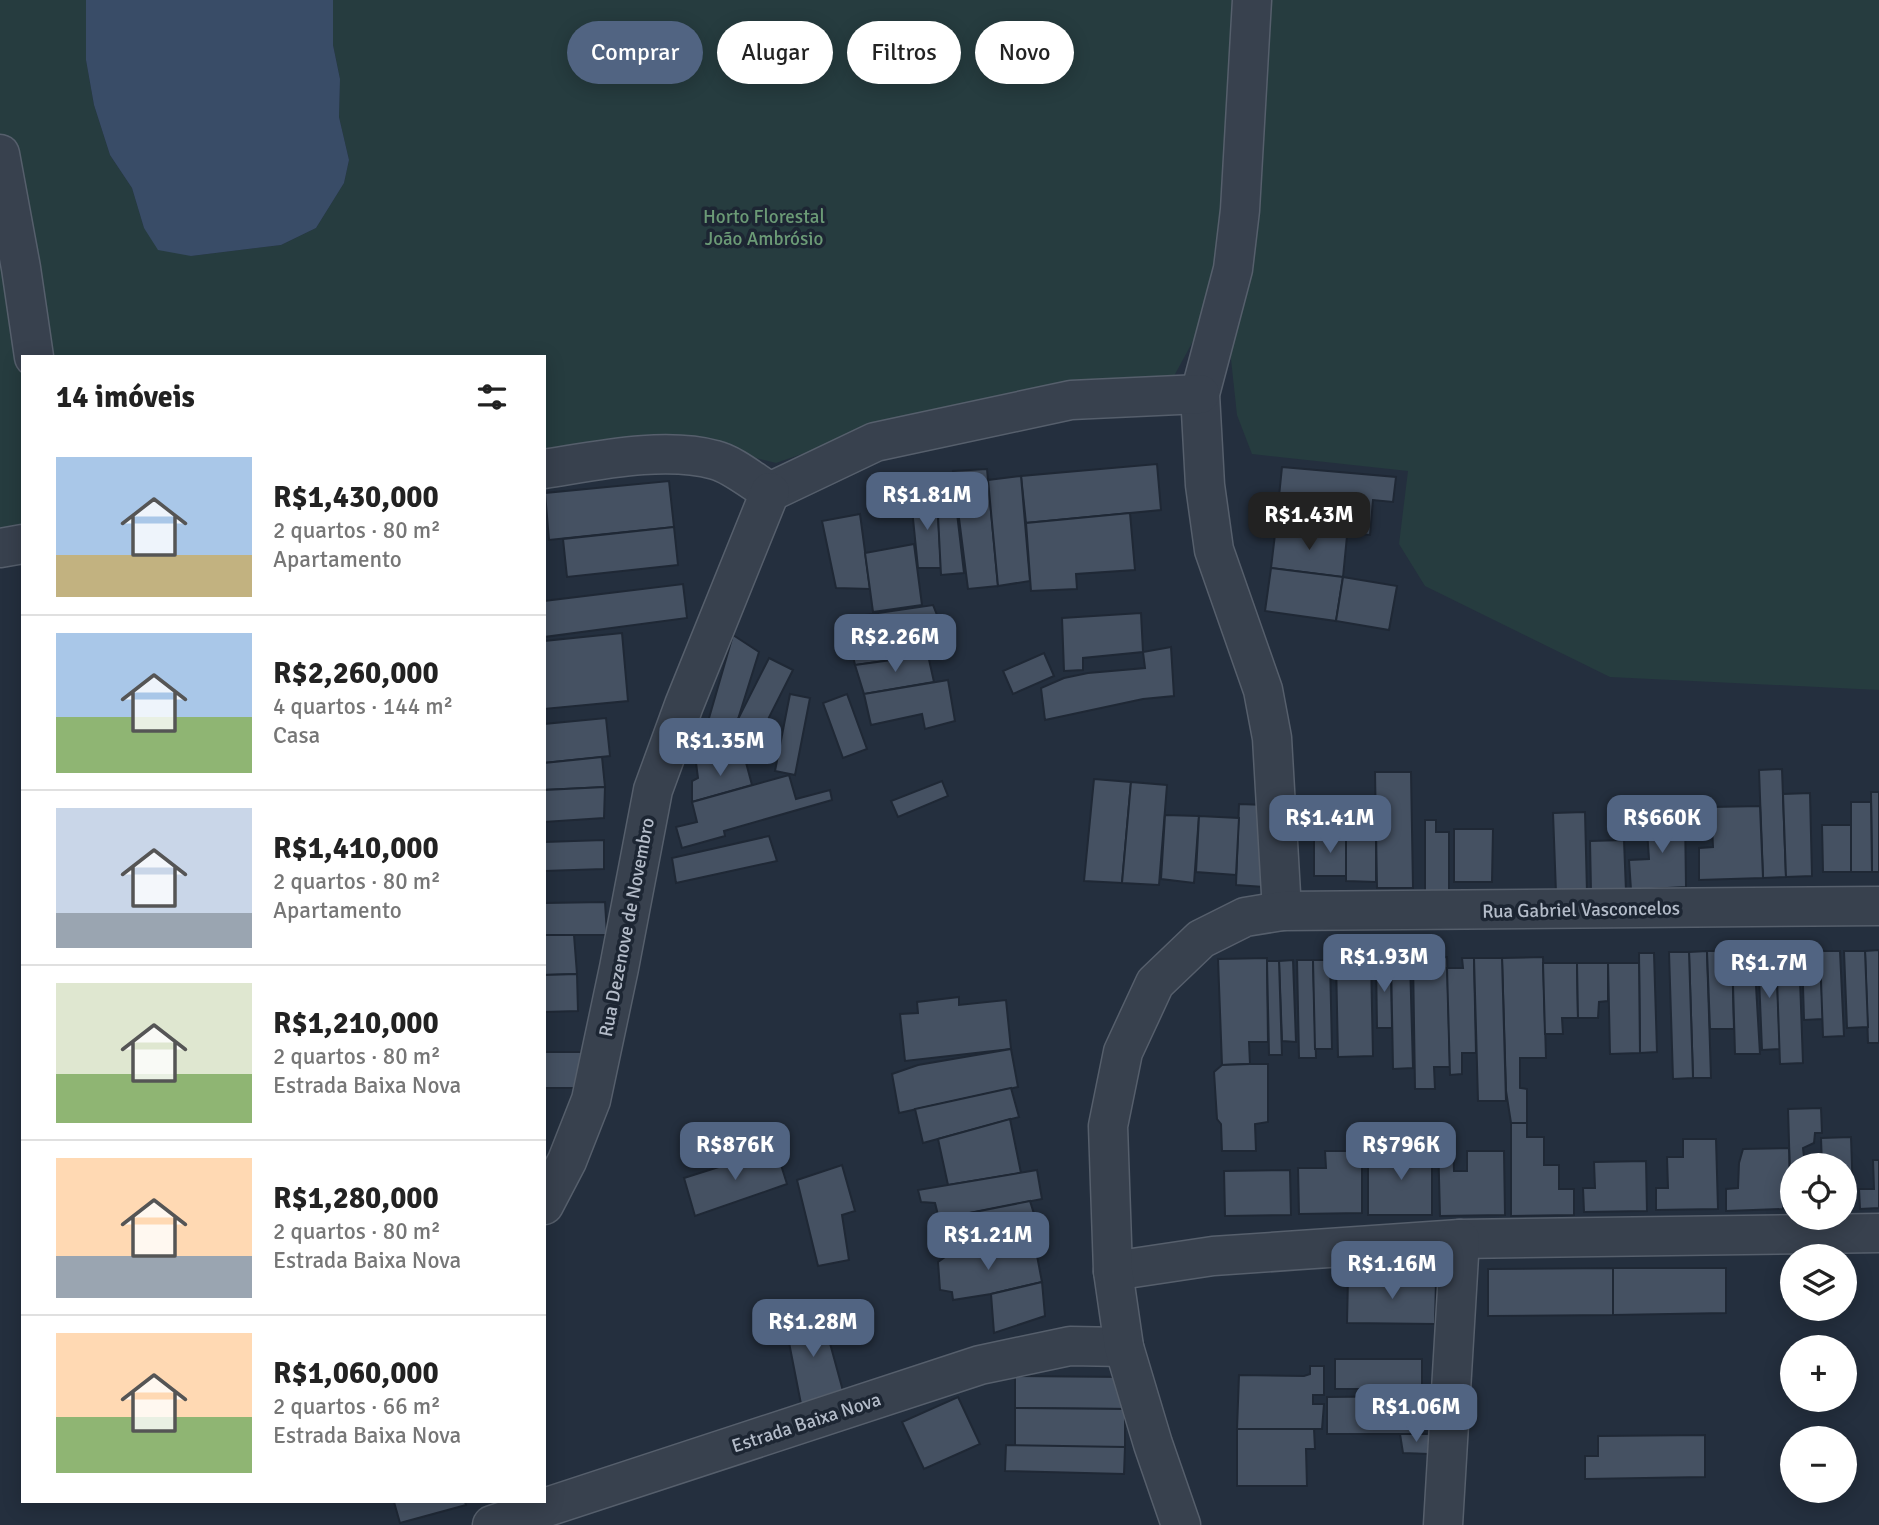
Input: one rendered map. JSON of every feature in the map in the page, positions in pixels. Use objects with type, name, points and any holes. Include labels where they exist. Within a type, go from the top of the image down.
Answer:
[{"type":"street","points":[[1252,0],[1240,210],[1233,269],[1200,394],[1205,485],[1214,550],[1263,690],[1272,738],[1282,911]]},
{"type":"street","points":[[0,154],[34,355]]},
{"type":"street","points":[[546,469],[652,455],[688,456],[717,460],[770,492],[874,442],[1072,400],[1200,394]]},
{"type":"street","name":"Rua Dezenove de Novembro","points":[[546,1201],[567,1161],[591,1100],[620,968],[653,790],[684,705],[770,492]]},
{"type":"street","points":[[0,548],[21,544]]},
{"type":"street","name":"Rua Gabriel Vasconcelos","points":[[1181,1525],[1124,1347],[1113,1271],[1108,1126],[1123,1052],[1155,983],[1200,939],[1245,917],[1282,911],[1879,906]]},
{"type":"street","points":[[1113,1271],[1213,1255],[1460,1239],[1879,1233]]},
{"type":"street","points":[[1443,1525],[1460,1239]]},
{"type":"street","name":"Estrada Baixa Nova","points":[[492,1525],[980,1365],[1070,1346],[1124,1347]]},
{"type":"street","points":[[483,1503],[483,1525]]},
{"type":"green space","name":"Horto Florestal João Ambrósio","points":[[0,0],[86,0],[86,60],[94,105],[110,155],[132,188],[144,228],[191,256],[281,245],[316,228],[344,183],[349,160],[339,117],[340,79],[333,45],[333,0],[1234,0],[1222,244],[1204,321],[1174,376],[1024,394],[879,427],[776,463],[685,441],[546,460],[546,355],[21,355],[21,533],[0,537]]},
{"type":"green space","points":[[1267,0],[1879,0],[1879,690],[1610,677],[1425,586],[1399,544],[1408,471],[1252,454],[1237,415],[1230,350]]},
{"type":"water","points":[[86,0],[333,0],[333,45],[340,79],[339,117],[349,160],[344,183],[316,228],[281,245],[191,256],[158,250],[144,228],[132,188],[110,155],[94,105],[86,60]]},
{"type":"building","points":[[1157,464],[1161,510],[1026,523],[1021,476]]},
{"type":"building","points":[[1282,467],[1396,477],[1393,502],[1373,500],[1370,535],[1276,526]]},
{"type":"building","points":[[987,469],[998,586],[968,589],[953,471]]},
{"type":"building","points":[[1021,476],[1030,581],[998,586],[988,480]]},
{"type":"building","points":[[669,481],[674,527],[549,540],[546,493]]},
{"type":"building","points":[[937,496],[941,568],[918,568],[911,499]]},
{"type":"building","points":[[937,496],[955,496],[964,573],[941,575]]},
{"type":"building","points":[[1130,513],[1135,570],[1076,574],[1077,589],[1031,591],[1026,523]]},
{"type":"building","points":[[860,514],[870,589],[836,588],[822,521]]},
{"type":"building","points":[[1276,526],[1347,536],[1343,577],[1271,568]]},
{"type":"building","points":[[674,527],[678,565],[567,577],[563,539]]},
{"type":"building","points":[[914,544],[922,605],[873,612],[865,553]]},
{"type":"building","points":[[1271,568],[1343,577],[1336,621],[1265,611]]},
{"type":"building","points":[[1343,577],[1397,586],[1389,630],[1336,621]]},
{"type":"building","points":[[683,584],[687,618],[546,637],[546,601]]},
{"type":"building","points":[[933,605],[945,635],[927,640],[928,655],[855,665],[844,618]]},
{"type":"building","points":[[1141,613],[1143,652],[1083,658],[1083,670],[1064,671],[1062,618]]},
{"type":"building","points":[[622,633],[628,701],[546,709],[546,641]]},
{"type":"building","points":[[733,635],[759,652],[725,761],[696,763]]},
{"type":"building","points":[[1171,647],[1174,696],[1143,699],[1045,720],[1041,688],[1064,678],[1088,673],[1145,668],[1143,652]]},
{"type":"building","points":[[1044,653],[1054,676],[1013,694],[1003,671]]},
{"type":"building","points":[[928,655],[934,682],[864,694],[855,665]]},
{"type":"building","points":[[769,658],[793,670],[759,737],[735,725]]},
{"type":"building","points":[[948,680],[955,721],[925,729],[922,714],[871,725],[864,694]]},
{"type":"building","points":[[790,694],[810,698],[795,775],[775,771]]},
{"type":"building","points":[[847,694],[867,749],[843,758],[823,703]]},
{"type":"building","points":[[606,718],[610,756],[546,763],[546,724]]},
{"type":"building","points":[[744,755],[752,785],[692,802],[692,781],[698,778],[696,763],[725,761]]},
{"type":"building","points":[[602,757],[605,787],[546,790],[546,763]]},
{"type":"building","points":[[1782,769],[1786,877],[1763,878],[1759,770]]},
{"type":"building","points":[[1375,772],[1411,772],[1413,888],[1377,888]]},
{"type":"building","points":[[789,775],[796,799],[830,790],[832,800],[724,831],[725,836],[682,848],[676,827],[697,822],[692,802]]},
{"type":"building","points":[[1094,779],[1131,782],[1122,883],[1084,881]]},
{"type":"building","points":[[942,781],[948,796],[898,817],[891,801]]},
{"type":"building","points":[[1131,782],[1167,785],[1159,885],[1122,883]]},
{"type":"building","points":[[605,787],[604,818],[546,822],[546,790]]},
{"type":"building","points":[[1871,792],[1879,792],[1879,872],[1872,872]]},
{"type":"building","points":[[1810,793],[1812,876],[1786,877],[1783,794]]},
{"type":"building","points":[[1851,802],[1871,802],[1872,872],[1851,872]]},
{"type":"building","points":[[1239,804],[1266,805],[1264,887],[1236,885]]},
{"type":"building","points":[[1760,806],[1763,878],[1699,880],[1699,848],[1713,847],[1711,807]]},
{"type":"building","points":[[1585,812],[1587,893],[1556,893],[1553,813]]},
{"type":"building","points":[[1685,814],[1686,887],[1631,890],[1629,860],[1649,859],[1646,815]]},
{"type":"building","points":[[1165,815],[1199,816],[1194,883],[1161,879]]},
{"type":"building","points":[[1199,816],[1239,818],[1236,875],[1196,872]]},
{"type":"building","points":[[1425,820],[1436,820],[1436,832],[1449,832],[1449,891],[1425,891]]},
{"type":"building","points":[[1822,825],[1851,825],[1851,872],[1823,872]]},
{"type":"building","points":[[1454,829],[1493,829],[1492,882],[1454,882]]},
{"type":"building","points":[[1314,833],[1346,834],[1346,876],[1314,876]]},
{"type":"building","points":[[1346,834],[1376,834],[1376,882],[1346,881]]},
{"type":"building","points":[[769,836],[777,861],[676,883],[672,858]]},
{"type":"building","points":[[604,840],[604,869],[546,871],[546,842]]},
{"type":"building","points":[[1624,840],[1626,891],[1591,892],[1590,841]]},
{"type":"building","points":[[605,902],[607,935],[546,935],[546,903]]},
{"type":"building","points":[[546,935],[574,935],[577,974],[546,975]]},
{"type":"building","points":[[1879,950],[1879,1043],[1868,1043],[1865,951]]},
{"type":"building","points":[[1707,951],[1711,1078],[1693,1078],[1689,952]]},
{"type":"building","points":[[1707,951],[1732,951],[1734,1029],[1710,1029]]},
{"type":"building","points":[[1732,951],[1754,951],[1760,1054],[1735,1054]]},
{"type":"building","points":[[1776,951],[1780,1049],[1762,1050],[1758,952]]},
{"type":"building","points":[[1776,951],[1799,951],[1803,1063],[1780,1064]]},
{"type":"building","points":[[1820,951],[1823,1019],[1804,1020],[1802,952]]},
{"type":"building","points":[[1820,951],[1840,951],[1844,1036],[1823,1037]]},
{"type":"building","points":[[1844,951],[1865,951],[1868,1027],[1847,1028]]},
{"type":"building","points":[[1669,952],[1689,952],[1693,1078],[1673,1079]]},
{"type":"building","points":[[1639,953],[1654,953],[1657,1052],[1640,1053]]},
{"type":"building","points":[[1447,957],[1450,1067],[1434,1067],[1435,1089],[1415,1089],[1413,958]]},
{"type":"building","points":[[1543,957],[1546,1058],[1520,1058],[1520,1088],[1527,1089],[1527,1123],[1511,1123],[1506,1091],[1502,958]]},
{"type":"building","points":[[1267,958],[1268,1042],[1249,1042],[1250,1064],[1222,1065],[1218,959]]},
{"type":"building","points":[[1462,958],[1474,958],[1476,1053],[1462,1053],[1462,1074],[1450,1075],[1447,968],[1463,968]]},
{"type":"building","points":[[1474,958],[1502,958],[1506,1101],[1478,1101]]},
{"type":"building","points":[[1371,959],[1373,1056],[1338,1057],[1336,960]]},
{"type":"building","points":[[1293,960],[1296,1042],[1282,1041],[1279,961]]},
{"type":"building","points":[[1297,960],[1313,960],[1316,1058],[1299,1058]]},
{"type":"building","points":[[1313,960],[1330,960],[1332,1049],[1315,1049]]},
{"type":"building","points":[[1376,960],[1391,960],[1392,1028],[1377,1028]]},
{"type":"building","points":[[1391,960],[1410,960],[1413,1068],[1393,1069]]},
{"type":"building","points":[[1267,961],[1279,961],[1282,1055],[1269,1055]]},
{"type":"building","points":[[1543,963],[1577,963],[1578,1018],[1562,1018],[1563,1034],[1545,1034]]},
{"type":"building","points":[[1577,963],[1608,963],[1608,1001],[1599,1002],[1598,1018],[1578,1018]]},
{"type":"building","points":[[1608,963],[1639,963],[1640,1053],[1610,1054]]},
{"type":"building","points":[[577,974],[578,1011],[546,1012],[546,975]]},
{"type":"building","points":[[959,997],[959,1005],[1006,1000],[1011,1049],[905,1061],[900,1014],[918,1013],[917,1002]]},
{"type":"building","points":[[1011,1049],[1018,1087],[899,1113],[892,1074],[918,1065]]},
{"type":"building","points":[[546,1052],[581,1052],[580,1088],[546,1088]]},
{"type":"building","points":[[1268,1064],[1268,1122],[1255,1124],[1256,1151],[1222,1151],[1214,1072],[1222,1065]]},
{"type":"building","points":[[1011,1088],[1019,1117],[923,1143],[915,1109]]},
{"type":"building","points":[[1821,1108],[1822,1133],[1815,1133],[1814,1143],[1803,1148],[1804,1153],[1789,1153],[1788,1109]]},
{"type":"building","points":[[1010,1119],[1021,1173],[948,1185],[938,1139]]},
{"type":"building","points":[[1511,1123],[1527,1123],[1527,1137],[1544,1137],[1544,1165],[1559,1165],[1559,1189],[1574,1189],[1574,1215],[1511,1216]]},
{"type":"building","points":[[1851,1137],[1852,1153],[1822,1153],[1821,1138]]},
{"type":"building","points":[[1683,1139],[1716,1139],[1718,1209],[1656,1210],[1656,1188],[1668,1188],[1667,1157],[1683,1157]]},
{"type":"building","points":[[1438,1140],[1453,1140],[1454,1171],[1467,1171],[1467,1151],[1504,1151],[1505,1215],[1440,1216]]},
{"type":"building","points":[[1410,1143],[1432,1143],[1432,1215],[1368,1215],[1368,1154],[1410,1154]]},
{"type":"building","points":[[1789,1148],[1789,1153],[1780,1153],[1780,1209],[1726,1211],[1726,1189],[1738,1188],[1739,1163],[1743,1149]]},
{"type":"building","points":[[776,1149],[787,1184],[695,1216],[684,1178]]},
{"type":"building","points":[[1325,1151],[1362,1151],[1362,1213],[1299,1214],[1298,1168],[1326,1168]]},
{"type":"building","points":[[1873,1160],[1879,1160],[1879,1208],[1860,1209],[1859,1189],[1874,1189]]},
{"type":"building","points":[[1646,1161],[1647,1211],[1584,1212],[1583,1188],[1595,1188],[1594,1162]]},
{"type":"building","points":[[842,1165],[855,1211],[842,1215],[849,1260],[818,1266],[797,1180]]},
{"type":"building","points":[[1037,1170],[1042,1199],[939,1219],[935,1203],[921,1202],[918,1190]]},
{"type":"building","points":[[1290,1170],[1291,1215],[1225,1216],[1224,1171]]},
{"type":"building","points":[[1030,1201],[1040,1233],[969,1250],[941,1250],[939,1219]]},
{"type":"building","points":[[1035,1245],[1042,1282],[953,1300],[952,1292],[940,1290],[938,1262],[955,1250],[993,1256]]},
{"type":"building","points":[[1613,1268],[1726,1268],[1726,1313],[1613,1315]]},
{"type":"building","points":[[1613,1268],[1613,1315],[1488,1316],[1488,1269]]},
{"type":"building","points":[[1348,1278],[1436,1279],[1435,1324],[1347,1323]]},
{"type":"building","points":[[1042,1282],[1045,1316],[994,1333],[991,1294]]},
{"type":"building","points":[[822,1314],[843,1391],[801,1404],[785,1322]]},
{"type":"building","points":[[1335,1359],[1422,1359],[1422,1389],[1335,1389]]},
{"type":"building","points":[[1310,1366],[1324,1366],[1324,1395],[1313,1395],[1313,1404],[1324,1404],[1322,1429],[1237,1429],[1239,1375],[1304,1376],[1310,1374]]},
{"type":"building","points":[[1015,1376],[1125,1377],[1125,1409],[1015,1408]]},
{"type":"building","points":[[1422,1396],[1422,1434],[1327,1434],[1327,1397]]},
{"type":"building","points":[[958,1397],[980,1444],[924,1469],[902,1422]]},
{"type":"building","points":[[1015,1408],[1125,1409],[1125,1447],[1015,1447]]},
{"type":"building","points":[[1237,1429],[1314,1429],[1315,1449],[1306,1449],[1307,1486],[1237,1486]]},
{"type":"building","points":[[1400,1434],[1430,1434],[1429,1454],[1403,1453]]},
{"type":"building","points":[[1705,1435],[1705,1477],[1585,1479],[1585,1456],[1598,1456],[1598,1436]]},
{"type":"building","points":[[1006,1445],[1125,1447],[1124,1474],[1005,1471]]},
{"type":"building","points":[[394,1503],[466,1505],[400,1523]]}]
